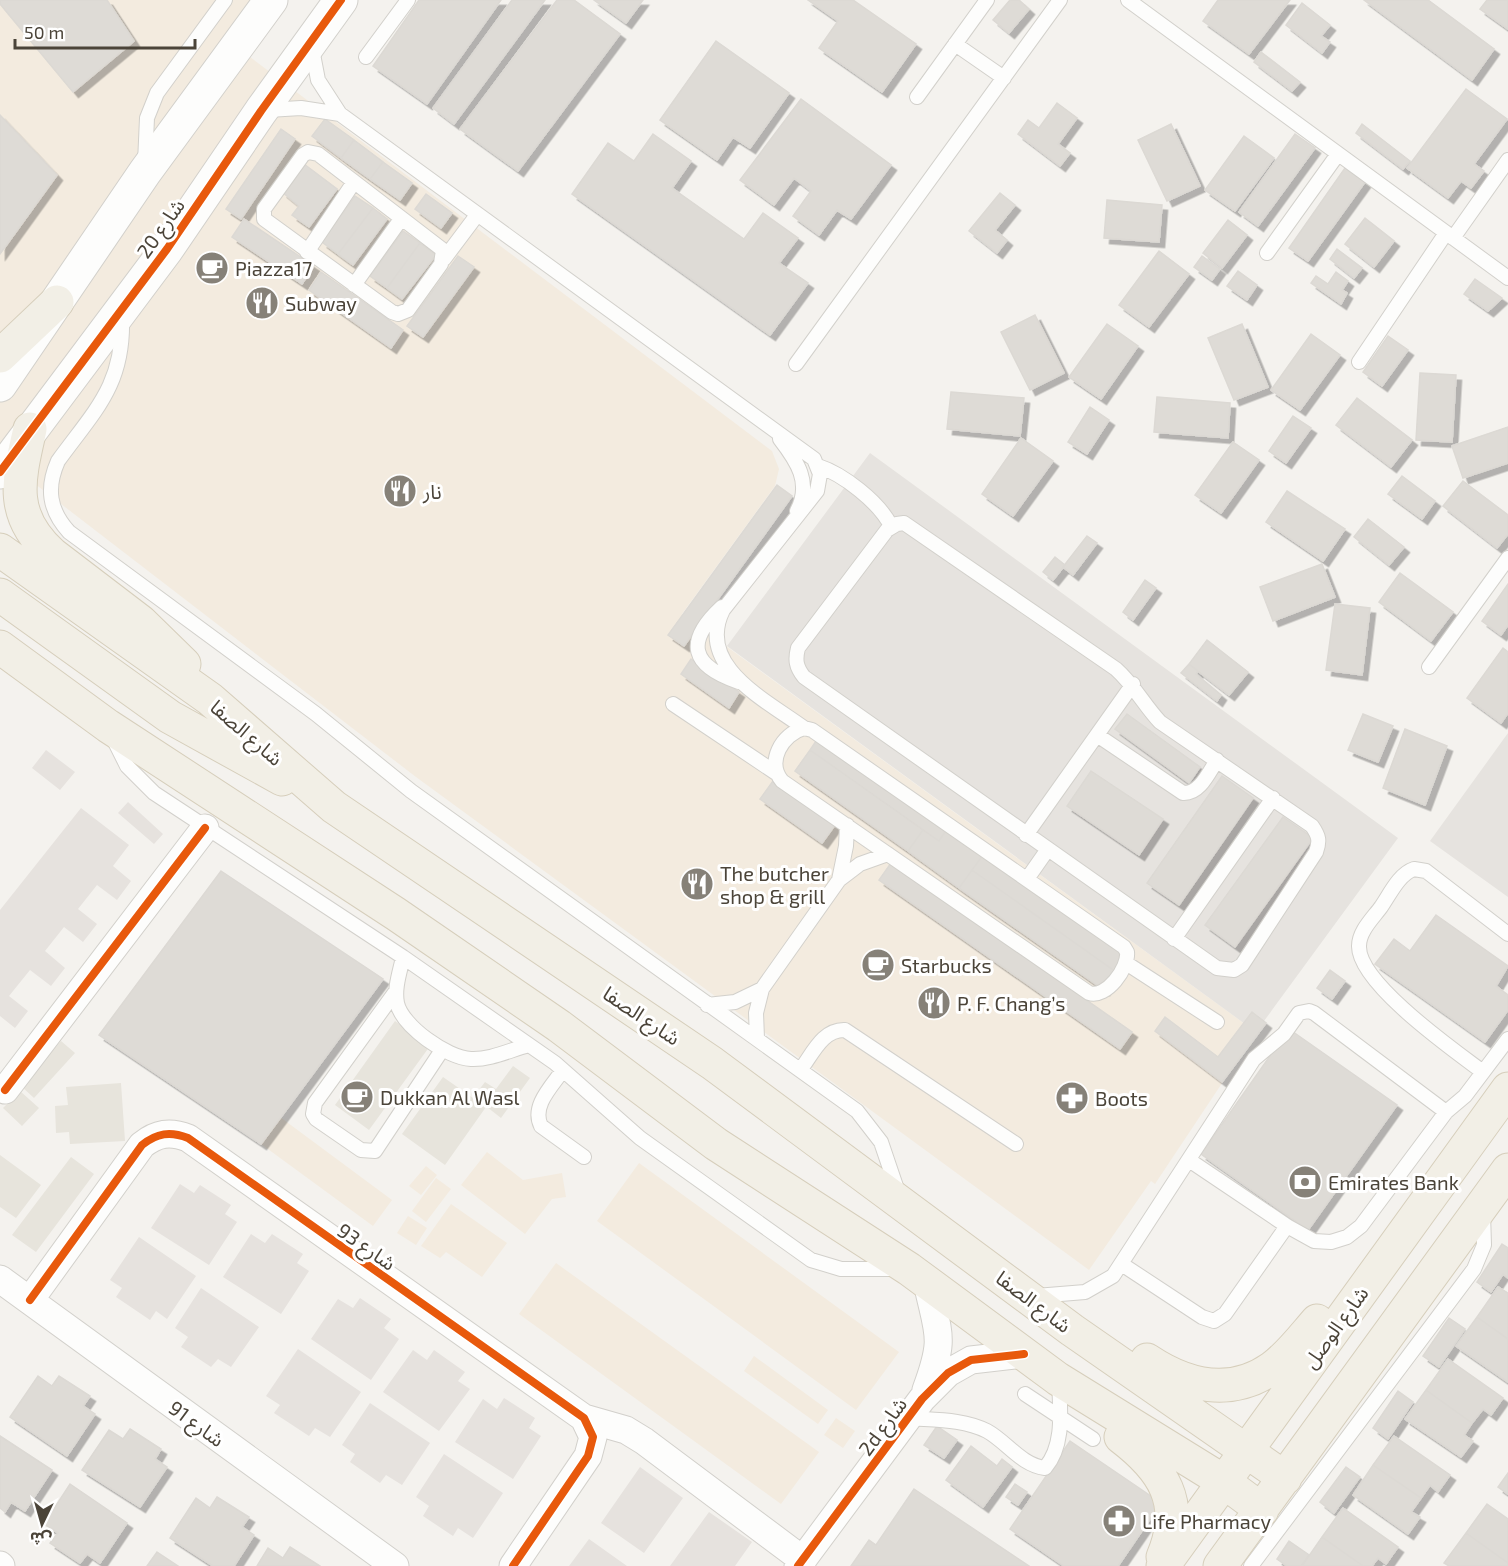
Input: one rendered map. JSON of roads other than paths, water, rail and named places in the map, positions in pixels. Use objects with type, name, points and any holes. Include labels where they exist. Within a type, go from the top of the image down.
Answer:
[{"type":"main road","points":[[0,356],[57,302]]},
{"type":"main road","points":[[30,429],[18,486],[21,509],[38,541],[161,639],[210,699]]},
{"type":"main road","name":"شارع الصفا","points":[[0,550],[210,699],[334,807],[712,1063],[1072,1330],[1285,1478]]},
{"type":"main road","points":[[0,595],[170,717],[334,807]]},
{"type":"main road","points":[[6,654],[108,726],[396,914],[559,1026],[716,1144],[918,1276],[1058,1379],[1241,1494],[1191,1566]]},
{"type":"main road","name":"شارع الوصل","points":[[1220,1566],[1241,1494],[1244,1450],[1379,1266],[1496,1081]]},
{"type":"main road","name":"شارع الوصل","points":[[1161,1566],[1241,1494],[1285,1478],[1499,1185]]},
{"type":"main road","points":[[1072,1330],[1104,1333],[1179,1379],[1215,1386],[1234,1384],[1256,1377],[1273,1367],[1340,1296],[1379,1266]]},
{"type":"main road","points":[[1058,1379],[1084,1408],[1140,1452],[1154,1466],[1165,1483],[1171,1502],[1173,1521],[1170,1541],[1161,1566]]},
{"type":"street","points":[[0,385],[145,172],[271,0]]},
{"type":"street","name":"شارع 20","points":[[0,472],[167,249],[261,111],[342,0]]},
{"type":"street","points":[[5,1090],[205,828]]},
{"type":"street","name":"شارع 93","points":[[30,1300],[142,1145],[152,1137],[164,1133],[176,1133],[188,1138],[584,1418]]},
{"type":"street","name":"2d شارع","points":[[916,1408],[940,1346],[940,1332],[918,1276]]},
{"type":"street","name":"شارع 91","points":[[0,1279],[394,1566]]},
{"type":"street","name":"2d شارع","points":[[801,1563],[916,1408],[958,1365],[985,1358],[1024,1354]]},
{"type":"street","points":[[584,1418],[616,1426],[645,1441],[801,1563]]},
{"type":"street","points":[[513,1566],[592,1447],[593,1437],[584,1418]]},
{"type":"lane","points":[[366,57],[408,0]]},
{"type":"lane","points":[[916,97],[987,0]]},
{"type":"lane","points":[[796,364],[1060,0]]},
{"type":"lane","points":[[1128,0],[1508,278]]},
{"type":"lane","points":[[145,172],[145,131],[151,105],[220,3]]},
{"type":"lane","points":[[311,41],[312,61],[318,80],[340,114],[776,434],[807,452],[818,466],[820,474],[817,491],[734,596],[706,623],[701,631],[698,649],[701,658],[712,672],[743,683],[804,728],[812,730],[1124,947],[1127,952],[1126,963],[1105,991],[1097,995],[1089,993],[782,781],[774,767],[777,753],[789,735],[804,728]]},
{"type":"lane","points":[[955,44],[1004,78]]},
{"type":"lane","points":[[261,111],[301,108],[340,114]]},
{"type":"lane","points":[[444,259],[440,246],[401,219],[318,154],[308,152],[303,155],[264,209],[264,219],[267,223],[392,312],[403,313],[444,259],[477,215]]},
{"type":"lane","points":[[1267,253],[1338,154]]},
{"type":"lane","points":[[1359,363],[1508,160]]},
{"type":"lane","points":[[307,252],[354,182]]},
{"type":"lane","points":[[354,285],[401,219]]},
{"type":"lane","points":[[121,310],[123,341],[114,379],[58,461],[52,475],[51,503],[59,520],[69,532],[316,714],[411,791],[706,1004],[801,1069],[857,1112],[874,1131],[886,1152],[902,1203]]},
{"type":"lane","points":[[776,434],[798,464],[802,475],[802,496],[790,523]]},
{"type":"lane","points":[[818,466],[832,472],[866,496],[885,515],[891,526]]},
{"type":"lane","points":[[904,523],[1133,684],[1160,722],[1273,798],[1312,826],[1317,834],[1319,843],[1316,852],[1242,965],[1226,971],[1217,968],[1174,939],[804,677],[798,669],[796,658],[798,648],[891,526],[904,523]]},
{"type":"lane","points":[[1429,667],[1508,558]]},
{"type":"lane","points":[[1026,835],[1133,684]]},
{"type":"lane","points":[[673,704],[776,773]]},
{"type":"lane","points":[[108,726],[117,749],[139,781],[205,828],[402,957],[529,1045],[563,1070],[640,1138],[811,1260],[841,1269],[918,1276]]},
{"type":"lane","points":[[1096,735],[1183,793],[1198,788],[1217,760]]},
{"type":"lane","points":[[1174,939],[1273,798]]},
{"type":"lane","points":[[839,880],[846,846],[847,825]]},
{"type":"lane","points":[[1027,879],[1048,849]]},
{"type":"lane","points":[[757,1038],[756,1013],[762,989],[839,880],[860,864],[888,854]]},
{"type":"lane","points":[[1496,1081],[1392,998],[1362,958],[1359,944],[1364,931],[1403,875],[1414,869],[1426,872],[1508,934]]},
{"type":"lane","points":[[402,957],[396,991],[402,1015],[442,1050],[453,1056],[472,1059],[529,1045]]},
{"type":"lane","points":[[1126,963],[1217,1022]]},
{"type":"lane","points":[[706,1004],[735,1002],[762,989]]},
{"type":"lane","points":[[396,991],[315,1103],[313,1114],[316,1119],[361,1150],[375,1151],[442,1050]]},
{"type":"lane","points":[[1027,1297],[1085,1292],[1102,1284],[1123,1265],[1254,1059],[1279,1039],[1304,1011],[1314,1013],[1446,1112]]},
{"type":"lane","points":[[801,1069],[825,1037],[838,1030],[845,1030],[1016,1144]]},
{"type":"lane","points":[[1189,1161],[1287,1226],[1314,1241],[1331,1242],[1347,1237],[1361,1226],[1446,1112],[1465,1096],[1496,1081],[1508,1039]]},
{"type":"lane","points":[[563,1070],[539,1107],[538,1120],[541,1126],[584,1157]]},
{"type":"lane","points":[[1251,1566],[1474,1269],[1484,1245],[1499,1185]]},
{"type":"lane","points":[[1123,1265],[1202,1317],[1214,1321],[1225,1314],[1287,1226]]},
{"type":"lane","points":[[916,1408],[988,1431],[1030,1465],[1045,1468],[1057,1439],[1060,1417],[1058,1379]]},
{"type":"lane","points":[[1025,1394],[1093,1439]]},
{"type":"place","name":"Piazza17","points":[[212,268]]},
{"type":"place","name":"Subway","points":[[262,303]]},
{"type":"place","name":"نار","points":[[400,491]]},
{"type":"place","name":"The butcher shop & grill","points":[[697,884]]},
{"type":"place","name":"Starbucks","points":[[878,965]]},
{"type":"place","name":"P. F. Chang’s","points":[[934,1003]]},
{"type":"place","name":"Dukkan Al Wasl","points":[[357,1097]]},
{"type":"place","name":"Boots","points":[[1072,1098]]},
{"type":"place","name":"Emirates Bank","points":[[1305,1182]]},
{"type":"place","name":"Life Pharmacy","points":[[1119,1521]]}]
